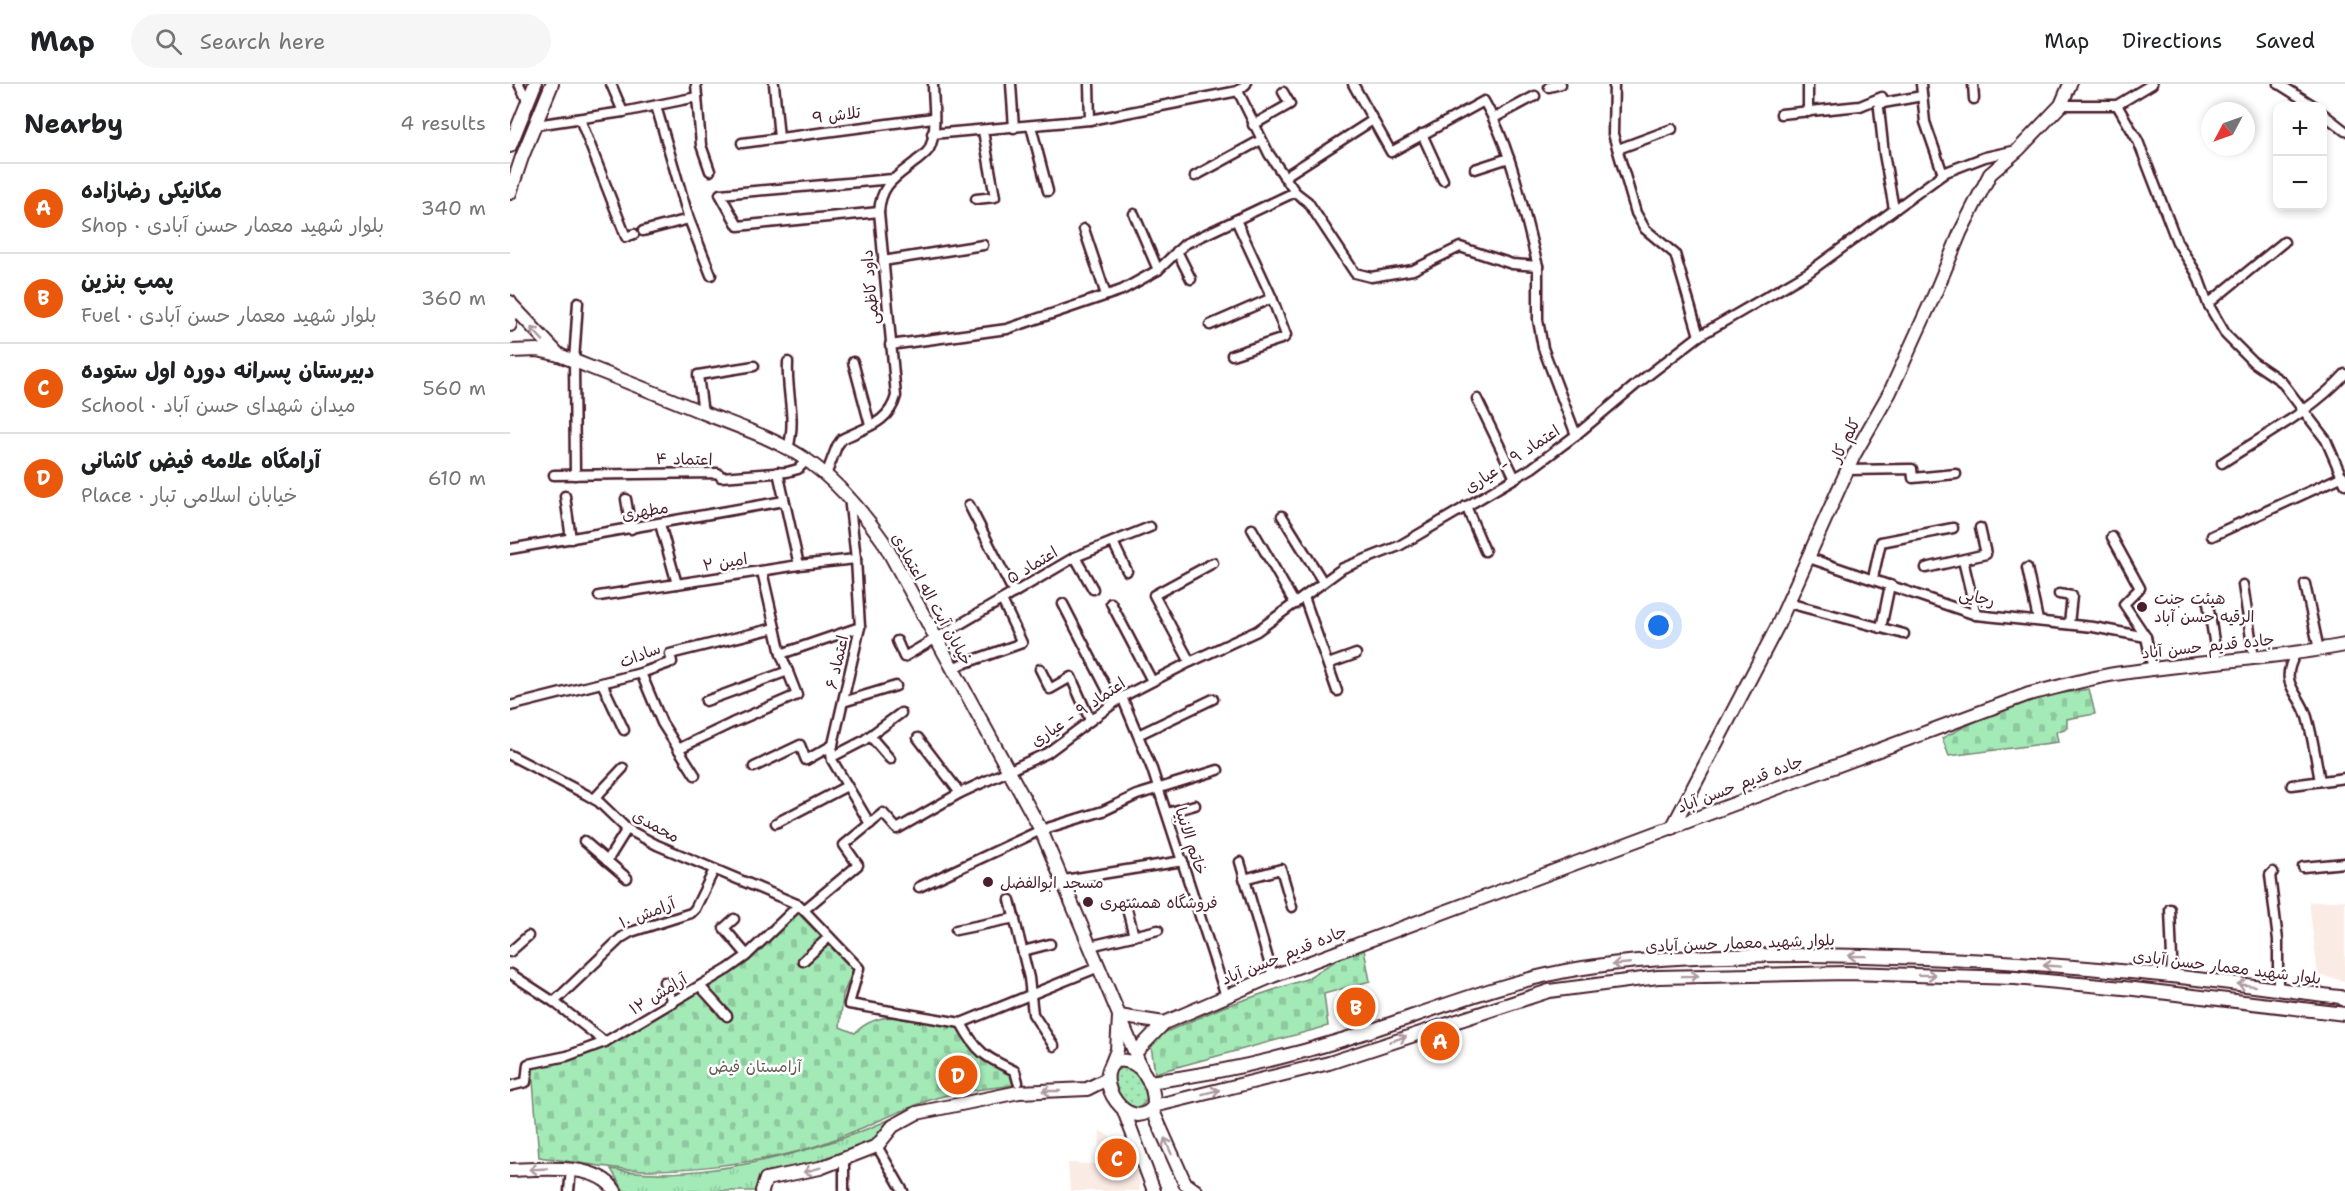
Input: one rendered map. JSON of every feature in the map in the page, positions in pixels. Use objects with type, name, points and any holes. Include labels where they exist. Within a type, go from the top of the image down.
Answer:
[{"type":"street","points":[[519,84],[528,102]]},
{"type":"street","points":[[510,146],[535,84]]},
{"type":"street","points":[[510,193],[552,84]]},
{"type":"street","points":[[611,84],[623,112]]},
{"type":"street","points":[[696,84],[701,145],[710,171]]},
{"type":"street","points":[[774,84],[779,138]]},
{"type":"street","name":"داود کاظمی","points":[[826,475],[842,439],[887,416],[893,408],[896,396],[879,212],[881,195],[893,179],[928,152],[932,134],[933,84]]},
{"type":"street","points":[[1011,84],[1014,128]]},
{"type":"street","points":[[1089,84],[1090,120]]},
{"type":"street","points":[[932,134],[1090,120],[1238,91],[1246,84]]},
{"type":"street","points":[[1353,84],[1391,152],[1484,101],[1494,118],[1509,158],[1538,267],[1538,320],[1543,348],[1576,435]]},
{"type":"street","points":[[1548,87],[1561,84]]},
{"type":"street","points":[[1614,84],[1613,134],[1640,222],[1675,254],[1699,336]]},
{"type":"street","points":[[1808,84],[1808,112]]},
{"type":"street","points":[[1921,84],[1925,122],[1943,174]]},
{"type":"street","points":[[1973,84],[1974,99]]},
{"type":"street","name":"کلم کار","points":[[1672,828],[1788,603],[1847,470],[1890,392],[1961,231],[1990,174],[2018,150],[2061,105],[2070,84]]},
{"type":"street","points":[[2061,105],[2117,105],[2152,84]]},
{"type":"street","points":[[2279,84],[2308,102]]},
{"type":"street","points":[[1238,91],[1261,140],[1284,177],[1295,192],[1308,202],[1355,273],[1364,277],[1413,270],[1460,248],[1512,264],[1538,267]]},
{"type":"street","points":[[1253,125],[1290,104],[1283,92]]},
{"type":"street","points":[[1494,118],[1535,96]]},
{"type":"street","points":[[1781,114],[1860,106],[1882,97],[1884,103],[1922,96]]},
{"type":"street","points":[[536,125],[697,98]]},
{"type":"street","points":[[1878,99],[1884,154],[1894,209]]},
{"type":"street","points":[[2117,105],[2138,141],[2178,242],[2197,274],[2208,304],[2232,342],[2253,362],[2281,381],[2326,440],[2344,480],[2212,536]]},
{"type":"street","points":[[656,106],[688,219],[711,275]]},
{"type":"street","points":[[2327,117],[2345,131]]},
{"type":"street","name":"تلاش 9","points":[[742,142],[933,118]]},
{"type":"street","points":[[580,119],[626,237],[634,234]]},
{"type":"street","points":[[1284,177],[1373,120]]},
{"type":"street","points":[[1031,126],[1048,191]]},
{"type":"street","points":[[1618,149],[1672,129]]},
{"type":"street","points":[[976,199],[995,197],[983,131]]},
{"type":"street","points":[[1422,134],[1443,180]]},
{"type":"street","points":[[1195,176],[1261,140]]},
{"type":"street","name":"اعتماد ۹ - عیاری","points":[[870,824],[884,813],[897,829],[960,793],[1047,753],[1122,697],[1249,635],[1343,568],[1400,546],[1532,468],[1699,336],[1809,272],[1943,174],[1985,157],[2018,150]]},
{"type":"street","points":[[1475,169],[1509,158]]},
{"type":"street","points":[[879,212],[738,226],[720,194],[893,179]]},
{"type":"street","points":[[890,345],[1007,329],[1122,290],[1158,270],[1185,244],[1295,192]]},
{"type":"street","points":[[1134,214],[1158,270]]},
{"type":"street","points":[[644,231],[688,219]]},
{"type":"street","points":[[1232,355],[1285,337],[1272,298],[1236,220]]},
{"type":"street","points":[[1084,229],[1106,295]]},
{"type":"street","points":[[2208,304],[2284,242]]},
{"type":"street","points":[[883,261],[982,245]]},
{"type":"street","points":[[1177,252],[1191,279]]},
{"type":"street","points":[[1210,325],[1272,298]]},
{"type":"street","points":[[575,475],[574,361],[578,302]]},
{"type":"street","points":[[510,303],[510,325]]},
{"type":"street","points":[[510,303],[559,355]]},
{"type":"street","points":[[510,351],[538,350],[559,355]]},
{"type":"street","name":"خیابان آیت اله اعتمادی","points":[[559,355],[768,439],[807,460],[849,496],[883,541],[1041,830],[1146,1077]]},
{"type":"street","points":[[788,362],[787,380],[793,417],[788,449]]},
{"type":"street","points":[[853,362],[870,425]]},
{"type":"street","points":[[703,412],[698,375],[754,366]]},
{"type":"street","points":[[2222,463],[2303,410],[2332,389],[2345,374]]},
{"type":"street","points":[[1477,399],[1515,478]]},
{"type":"street","name":"اعتماد ۴","points":[[554,475],[677,472],[718,473],[721,477],[730,477],[798,469],[807,460]]},
{"type":"street","points":[[1847,470],[1912,469],[1913,478],[1956,474]]},
{"type":"street","points":[[778,472],[799,565]]},
{"type":"street","points":[[565,496],[571,539]]},
{"type":"street","name":"اعتماد ۶","points":[[832,757],[860,627],[849,496]]},
{"type":"street","points":[[626,499],[631,529]]},
{"type":"street","name":"مطهری","points":[[510,549],[784,501]]},
{"type":"street","points":[[969,505],[1014,593]]},
{"type":"street","points":[[1466,506],[1485,551]]},
{"type":"street","points":[[1282,516],[1323,582]]},
{"type":"street","points":[[660,524],[677,584]]},
{"type":"street","name":"اعتماد ۵","points":[[897,641],[904,657],[1075,557],[1150,527]]},
{"type":"street","points":[[1873,578],[1881,542],[1953,528]]},
{"type":"street","points":[[1926,568],[1986,554],[1980,528]]},
{"type":"street","points":[[1252,529],[1295,604]]},
{"type":"street","points":[[2112,537],[2140,588],[2124,604],[2146,637],[2153,669]]},
{"type":"street","points":[[1113,542],[1127,571]]},
{"type":"street","points":[[1075,557],[1093,590]]},
{"type":"street","name":"رجایی","points":[[1809,558],[1976,615],[2038,620],[2146,637]]},
{"type":"street","name":"امین ۲","points":[[599,597],[799,565],[856,560]]},
{"type":"street","points":[[1964,560],[1976,615]]},
{"type":"street","points":[[1190,662],[1154,595],[1213,563]]},
{"type":"street","points":[[2027,568],[2038,620]]},
{"type":"street","points":[[678,749],[797,695],[781,654],[762,571]]},
{"type":"street","points":[[2305,584],[2319,650]]},
{"type":"street","points":[[1881,628],[1890,585]]},
{"type":"street","points":[[2243,585],[2254,658]]},
{"type":"street","points":[[2059,594],[2072,596],[2068,624]]},
{"type":"street","points":[[1304,597],[1337,691]]},
{"type":"street","points":[[951,668],[1022,643],[1002,600]]},
{"type":"street","points":[[1111,603],[1152,681]]},
{"type":"street","points":[[1788,603],[1904,634]]},
{"type":"street","points":[[2208,603],[2217,660]]},
{"type":"street","points":[[1063,604],[1114,703]]},
{"type":"street","points":[[781,654],[860,627]]},
{"type":"street","name":"سادات","points":[[510,706],[641,673],[672,662],[670,654],[775,628]]},
{"type":"street","name":"جاده قدیم حسن آباد","points":[[1136,1052],[1164,1023],[1273,976],[2029,694],[2120,673],[2217,660],[2296,653],[2345,645]]},
{"type":"street","points":[[2296,653],[2289,669],[2290,688],[2307,715],[2320,781]]},
{"type":"street","points":[[1328,664],[1356,654]]},
{"type":"street","points":[[2271,656],[2278,656],[2289,669]]},
{"type":"street","points":[[1040,669],[1050,689],[1071,677],[1090,720]]},
{"type":"street","points":[[706,701],[788,671]]},
{"type":"street","points":[[641,673],[662,723],[694,775]]},
{"type":"street","points":[[602,683],[624,730]]},
{"type":"street","points":[[843,702],[896,686]]},
{"type":"street","name":"خاتم الانبیا","points":[[1122,697],[1167,813],[1226,996]]},
{"type":"street","points":[[1137,735],[1213,699]]},
{"type":"street","points":[[870,824],[832,757],[870,736],[901,712]]},
{"type":"street","points":[[870,736],[890,759]]},
{"type":"street","points":[[918,738],[960,793]]},
{"type":"street","points":[[754,767],[800,745],[806,760],[833,745]]},
{"type":"street","name":"محمدی","points":[[510,755],[594,799],[627,829],[671,853],[801,908]]},
{"type":"street","points":[[594,799],[623,768]]},
{"type":"street","points":[[919,887],[1041,830],[1103,811],[1137,795],[1218,770]]},
{"type":"street","points":[[2292,785],[2345,778]]},
{"type":"street","points":[[776,824],[847,786]]},
{"type":"street","points":[[1167,813],[1195,805]]},
{"type":"street","name":"آرامش ۱۲","points":[[510,1086],[526,1082],[528,1064],[567,1056],[605,1042],[673,1003],[747,955],[801,908],[858,865],[844,845],[870,824]]},
{"type":"street","points":[[607,861],[627,829]]},
{"type":"street","points":[[585,841],[627,878]]},
{"type":"street","points":[[1064,880],[1183,861]]},
{"type":"street","points":[[1240,862],[1273,976]]},
{"type":"street","points":[[2303,867],[2345,863]]},
{"type":"street","points":[[1244,879],[1281,869],[1292,907]]},
{"type":"street","name":"آرامش ۱۰","points":[[554,1002],[621,938],[631,932],[691,913],[714,870]]},
{"type":"street","points":[[2273,872],[2270,876],[2278,940],[2278,989]]},
{"type":"street","points":[[1010,900],[1023,951],[1033,1014],[1054,1046]]},
{"type":"street","points":[[1126,905],[1134,936]]},
{"type":"street","points":[[801,908],[859,968],[849,1004],[961,1023],[1099,967]]},
{"type":"street","points":[[2170,909],[2171,976]]},
{"type":"street","points":[[956,930],[1014,918]]},
{"type":"street","points":[[734,919],[724,928],[747,955]]},
{"type":"street","points":[[1090,946],[1158,930]]},
{"type":"street","points":[[510,952],[528,936]]},
{"type":"street","points":[[803,961],[829,937]]},
{"type":"street","points":[[1023,951],[1050,944]]},
{"type":"street","name":"بلوار شهید معمار حسن آبادی","points":[[1146,1077],[1205,1075],[1332,1042],[1498,986],[1587,967],[1753,955],[1943,958],[2171,976],[2340,997],[2345,1000]]},
{"type":"street","name":"بلوار شهید معمار حسن آبادی","points":[[1153,1108],[1329,1063],[1549,991],[1658,977],[1847,973],[2015,978],[2144,990],[2345,1014]]},
{"type":"street","points":[[511,974],[554,1002],[605,1042]]},
{"type":"street","points":[[663,982],[673,1003]]},
{"type":"street","points":[[700,986],[727,1017]]},
{"type":"street","points":[[1153,1190],[1124,1111],[1112,1094],[1107,1079],[1117,1050],[1119,1016],[1164,1023]]},
{"type":"street","points":[[961,1023],[978,1050],[1015,1071],[1018,1082]]},
{"type":"street","points":[[1111,1065],[1125,1061],[1146,1077],[1154,1095],[1153,1108],[1180,1188],[1196,1191]]},
{"type":"street","points":[[762,1191],[766,1179],[795,1175],[877,1146],[894,1126],[917,1113],[1019,1092],[1087,1089],[1107,1079]]},
{"type":"street","points":[[1124,1111],[1139,1115],[1153,1108]]},
{"type":"street","points":[[877,1146],[903,1191]]},
{"type":"street","points":[[844,1159],[844,1191]]},
{"type":"street","points":[[569,1191],[571,1169]]},
{"type":"street","points":[[510,1170],[571,1169],[607,1180],[615,1191]]},
{"type":"shaded area","points":[[2345,900],[2345,981],[2318,975],[2309,902]]},
{"type":"shaded area","points":[[1100,1131],[1118,1141],[1138,1161],[1140,1191],[1070,1191],[1068,1163],[1098,1164]]},
{"type":"green space","points":[[2089,689],[2095,714],[2067,719],[2067,728],[2056,732],[2058,742],[1949,756],[1942,738],[1996,711],[2051,695]]},
{"type":"green space","name":"آرامستان فیض","points":[[796,911],[853,970],[843,995],[840,1027],[855,1033],[866,1024],[891,1017],[918,1018],[959,1025],[981,1055],[1012,1073],[1014,1085],[943,1096],[810,1148],[743,1162],[669,1170],[646,1170],[614,1168],[539,1157],[532,1068],[585,1054],[625,1037],[743,963]]},
{"type":"green space","points":[[1363,944],[1370,981],[1324,994],[1328,1026],[1155,1073],[1150,1039],[1223,1007],[1306,979]]},
{"type":"green space","points":[[1124,1067],[1136,1071],[1148,1090],[1146,1101],[1139,1108],[1130,1109],[1113,1089],[1114,1072]]},
{"type":"green space","points":[[893,1118],[876,1143],[852,1154],[773,1175],[758,1191],[624,1191],[611,1169],[645,1173],[717,1169],[755,1162],[828,1143]]},
{"type":"place","name":"هیئت جنت الرقیه حسن آباد","points":[[2142,607]]},
{"type":"place","name":"مسجد ابوالفضل","points":[[988,882]]},
{"type":"place","name":"فروشگاه همشهری","points":[[1088,902]]},
{"type":"place","name":"پمپ بنزین","points":[[1356,1007]]},
{"type":"place","name":"مکانیکی رضازاده","points":[[1440,1041]]},
{"type":"place","name":"آرامگاه علامه فیض کاشانی","points":[[958,1075]]},
{"type":"place","name":"دبیرستان پسرانه دوره اول ستوده","points":[[1117,1158]]}]
